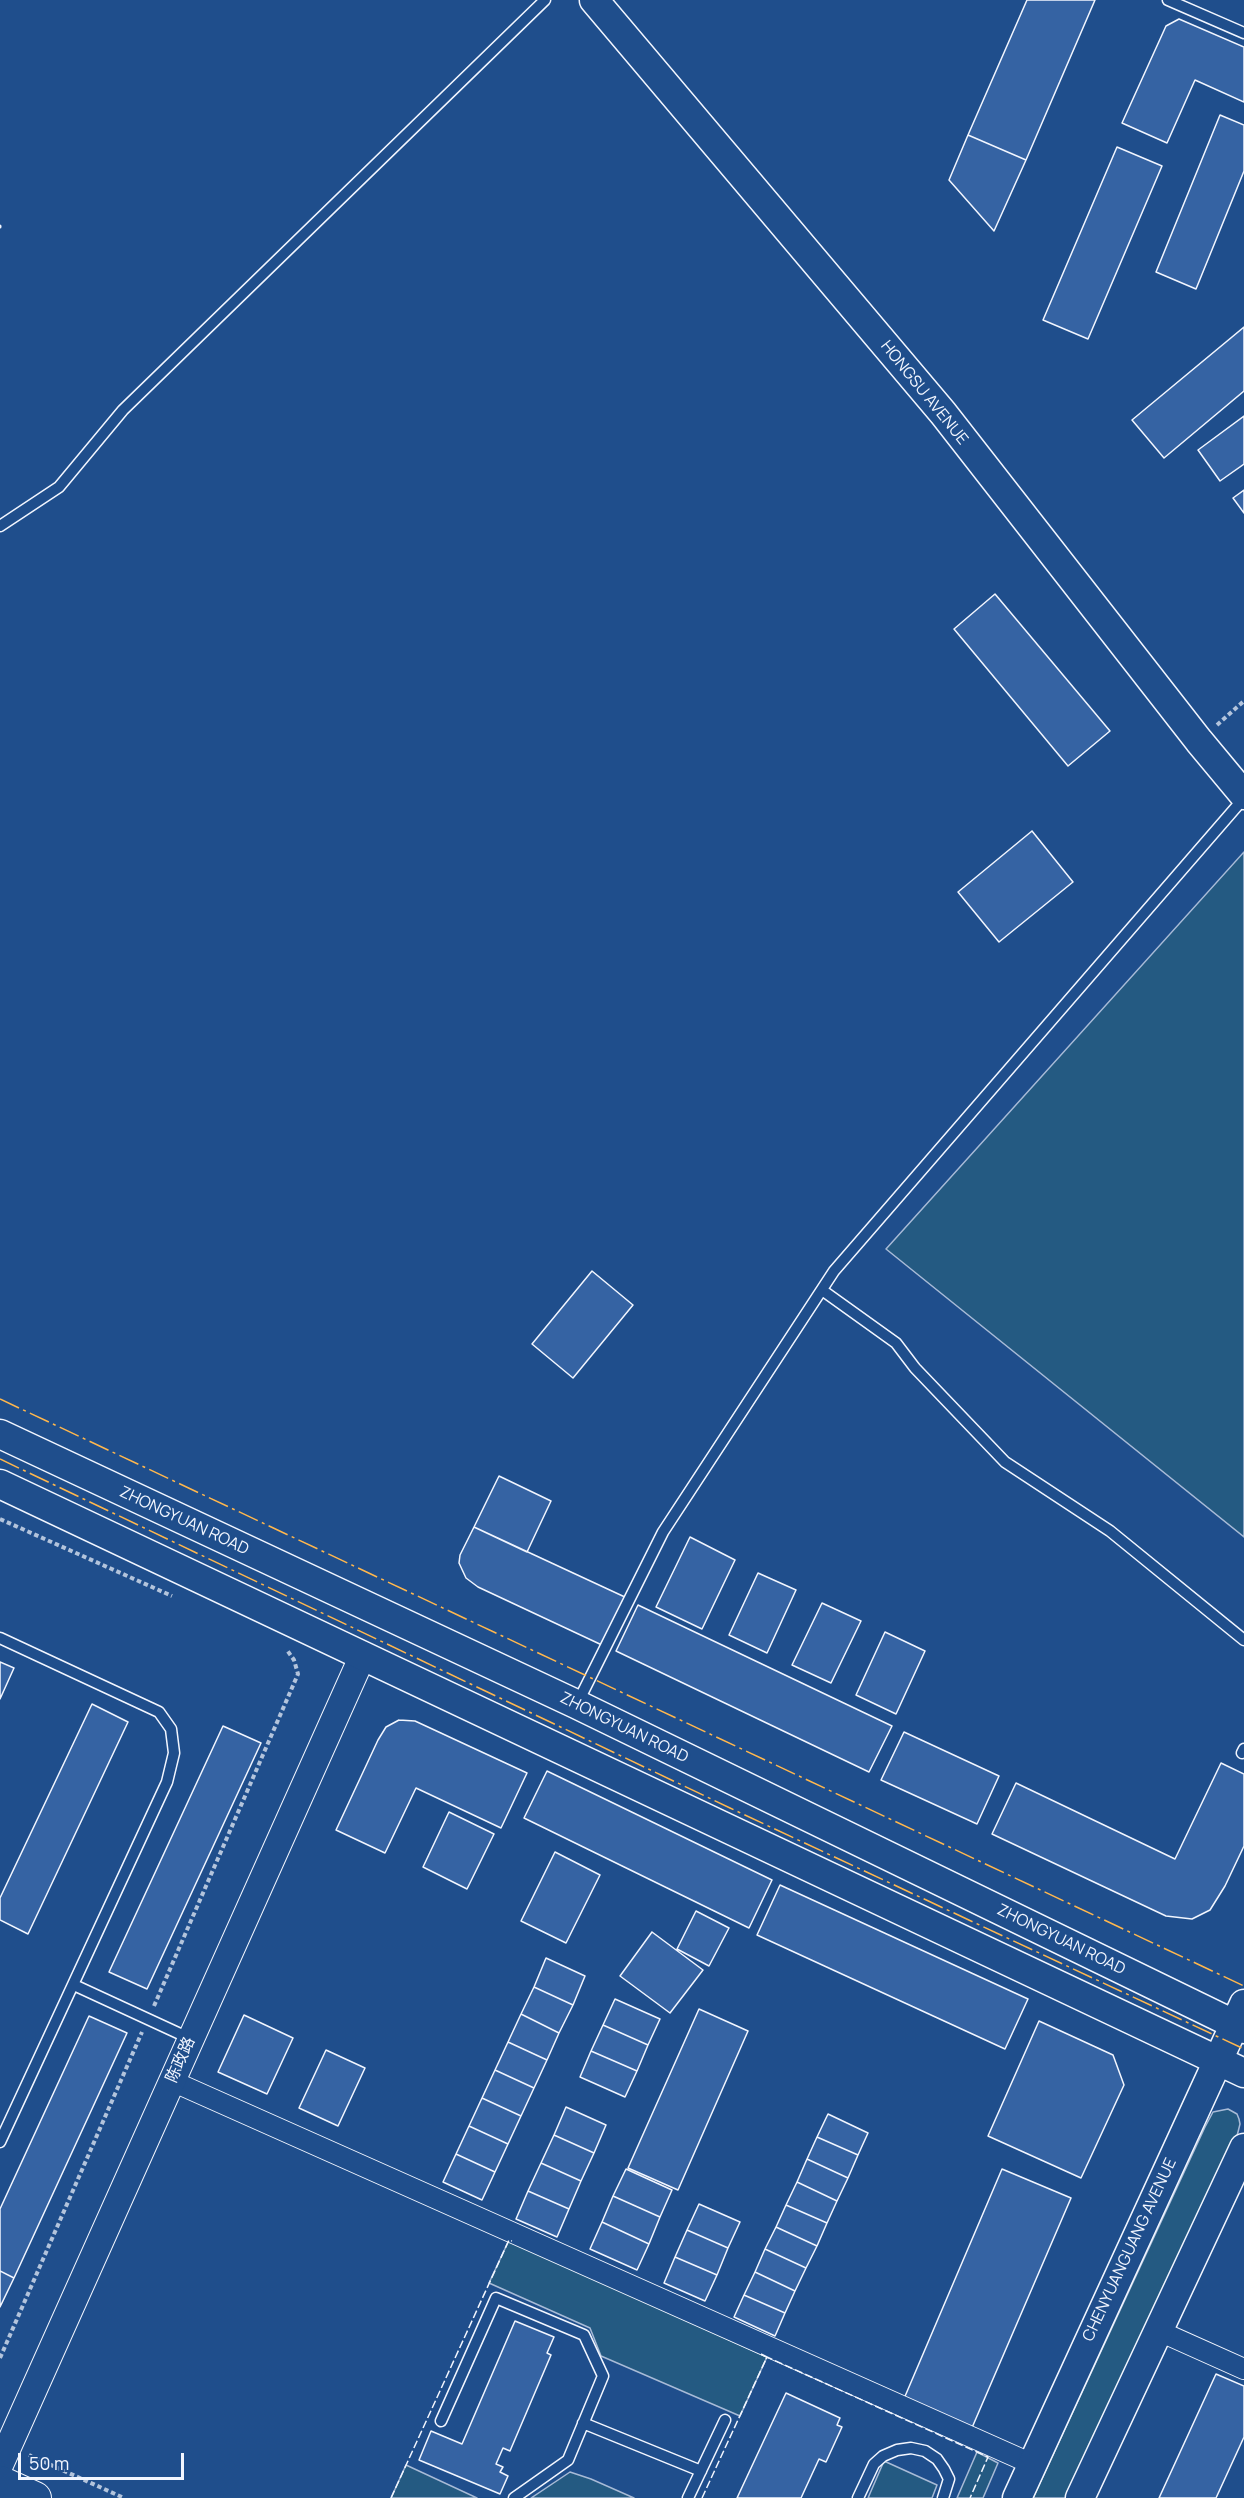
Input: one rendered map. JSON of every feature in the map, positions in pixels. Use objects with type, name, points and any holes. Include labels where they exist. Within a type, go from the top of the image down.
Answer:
[{"type":"main road","name":"HONGSU AVENUE","points":[[594,0],[943,413],[1244,796]]},
{"type":"main road","name":"ZHONGYUAN ROAD","points":[[0,1434],[1241,2019]]},
{"type":"main road","points":[[0,1484],[1244,2073]]},
{"type":"main road","name":"CHENYUANGUANG AVENUE","points":[[1017,2498],[1216,2061],[1241,2019]]},
{"type":"main road","points":[[1080,2498],[1244,2148]]},
{"type":"main road","points":[[0,2482],[35,2498]]},
{"type":"street","name":"陈政路","points":[[4,2455],[363,1655]]},
{"type":"street","points":[[172,2081],[1032,2464]]},
{"type":"street","points":[[1157,2330],[1244,2369]]},
{"type":"lane","points":[[0,526],[59,487],[123,410],[545,0]]},
{"type":"lane","points":[[1168,0],[1244,33]]},
{"type":"lane","points":[[576,1704],[663,1532],[834,1271],[1244,796]]},
{"type":"lane","points":[[822,1290],[896,1343],[915,1368],[1005,1462],[1110,1531],[1244,1640]]},
{"type":"lane","points":[[0,1638],[159,1712],[171,1729],[174,1753],[167,1782],[0,2142]]},
{"type":"lane","points":[[74,1985],[191,2039]]},
{"type":"lane","points":[[441,2421],[496,2298],[584,2335],[603,2376],[584,2423],[568,2460],[514,2498]]},
{"type":"lane","points":[[688,2498],[725,2420]]},
{"type":"lane","points":[[584,2423],[701,2471]]},
{"type":"lane","points":[[858,2498],[874,2464],[883,2456],[897,2450],[911,2448],[925,2451],[937,2459],[945,2469],[949,2479],[943,2498]]},
{"type":"path","points":[[1199,741],[1244,701]]},
{"type":"path","points":[[0,1519],[181,1600]]},
{"type":"path","points":[[0,2358],[298,1674],[289,1651],[283,1647]]},
{"type":"path","points":[[4,2455],[124,2498]]},
{"type":"shaded area","points":[[1244,852],[1244,1537],[886,1249]]},
{"type":"shaded area","points":[[1228,2109],[1237,2114],[1239,2119],[1236,2140],[1069,2498],[1033,2498],[1205,2127],[1213,2112]]},
{"type":"shaded area","points":[[509,2240],[767,2357],[740,2416],[601,2356],[590,2328],[489,2283]]},
{"type":"shaded area","points":[[977,2452],[998,2463],[983,2498],[957,2498]]},
{"type":"shaded area","points":[[884,2461],[937,2485],[932,2498],[868,2498]]},
{"type":"shaded area","points":[[406,2465],[477,2498],[391,2498]]},
{"type":"shaded area","points":[[570,2472],[591,2479],[634,2498],[531,2498]]},
{"type":"building","points":[[1027,0],[1095,0],[1026,160],[968,135]]},
{"type":"building","points":[[1179,19],[1244,47],[1244,102],[1195,80],[1167,143],[1122,123],[1166,26]]},
{"type":"building","points":[[1220,115],[1244,125],[1244,171],[1196,289],[1156,272]]},
{"type":"building","points":[[968,135],[1026,160],[994,231],[949,180]]},
{"type":"building","points":[[1117,147],[1162,166],[1088,339],[1043,320]]},
{"type":"building","points":[[1244,327],[1244,391],[1164,458],[1132,420]]},
{"type":"building","points":[[1244,416],[1244,464],[1220,481],[1198,450]]},
{"type":"building","points":[[1244,490],[1244,513],[1233,498]]},
{"type":"building","points":[[995,594],[1110,731],[1068,766],[954,629]]},
{"type":"building","points":[[1032,831],[1073,882],[999,942],[958,892]]},
{"type":"building","points":[[592,1271],[633,1305],[573,1378],[532,1344]]},
{"type":"building","points":[[499,1476],[551,1501],[527,1552],[474,1527]]},
{"type":"building","points":[[474,1527],[627,1598],[604,1646],[478,1587],[466,1578],[459,1563],[460,1555]]},
{"type":"building","points":[[690,1537],[735,1560],[702,1629],[656,1607]]},
{"type":"building","points":[[758,1573],[796,1590],[767,1653],[729,1635]]},
{"type":"building","points":[[822,1603],[861,1621],[831,1683],[792,1665]]},
{"type":"building","points":[[638,1605],[892,1726],[869,1772],[616,1651]]},
{"type":"building","points":[[885,1632],[925,1651],[896,1714],[856,1695]]},
{"type":"building","points":[[0,1662],[14,1668],[0,1699]]},
{"type":"building","points":[[92,1704],[128,1722],[28,1934],[0,1920],[0,1898]]},
{"type":"building","points":[[399,1720],[415,1721],[527,1773],[501,1828],[416,1788],[385,1853],[336,1830],[378,1740],[386,1727]]},
{"type":"building","points":[[223,1726],[261,1743],[147,1989],[109,1972]]},
{"type":"building","points":[[904,1732],[999,1776],[977,1824],[881,1780]]},
{"type":"building","points":[[1221,1763],[1244,1774],[1244,1846],[1225,1886],[1210,1910],[1192,1919],[1166,1916],[992,1834],[1016,1783],[1175,1859]]},
{"type":"building","points":[[547,1771],[772,1880],[749,1928],[524,1818]]},
{"type":"building","points":[[449,1812],[494,1834],[467,1889],[423,1867]]},
{"type":"building","points":[[555,1852],[600,1875],[566,1943],[521,1921]]},
{"type":"building","points":[[780,1885],[1028,1999],[1005,2049],[757,1935]]},
{"type":"building","points":[[696,1911],[729,1928],[709,1966],[677,1949]]},
{"type":"building","points":[[652,1932],[703,1970],[670,2013],[620,1976]]},
{"type":"building","points":[[546,1958],[585,1976],[573,2005],[534,1987]]},
{"type":"building","points":[[534,1987],[573,2005],[559,2033],[521,2014]]},
{"type":"building","points":[[615,1999],[660,2019],[648,2045],[603,2025]]},
{"type":"building","points":[[699,2009],[748,2031],[678,2190],[628,2168]]},
{"type":"building","points":[[521,2014],[559,2033],[547,2060],[508,2042]]},
{"type":"building","points":[[244,2015],[293,2038],[267,2094],[218,2072]]},
{"type":"building","points":[[89,2016],[127,2033],[14,2278],[0,2271],[0,2209]]},
{"type":"building","points":[[1039,2021],[1113,2055],[1124,2085],[1081,2178],[988,2136]]},
{"type":"building","points":[[603,2025],[648,2045],[637,2071],[591,2051]]},
{"type":"building","points":[[508,2042],[547,2060],[534,2088],[495,2070]]},
{"type":"building","points":[[326,2050],[365,2068],[338,2126],[299,2108]]},
{"type":"building","points":[[591,2051],[637,2071],[625,2097],[580,2077]]},
{"type":"building","points":[[495,2070],[534,2088],[521,2116],[482,2098]]},
{"type":"building","points":[[482,2098],[521,2116],[508,2144],[469,2126]]},
{"type":"building","points":[[566,2107],[606,2125],[594,2153],[554,2135]]},
{"type":"building","points":[[828,2114],[868,2133],[858,2155],[817,2137]]},
{"type":"building","points":[[469,2126],[508,2144],[495,2172],[456,2154]]},
{"type":"building","points":[[554,2135],[594,2153],[581,2181],[541,2163]]},
{"type":"building","points":[[817,2137],[858,2155],[848,2178],[807,2159]]},
{"type":"building","points":[[456,2154],[495,2172],[482,2200],[443,2182]]},
{"type":"building","points":[[807,2159],[848,2178],[837,2201],[797,2182]]},
{"type":"building","points":[[541,2163],[581,2181],[569,2209],[528,2191]]},
{"type":"building","points":[[626,2169],[672,2190],[660,2217],[613,2196]]},
{"type":"building","points":[[1002,2169],[1071,2198],[971,2430],[903,2401]]},
{"type":"building","points":[[797,2182],[837,2201],[827,2223],[786,2205]]},
{"type":"building","points":[[528,2191],[569,2209],[557,2237],[516,2219]]},
{"type":"building","points":[[613,2196],[660,2217],[649,2244],[602,2222]]},
{"type":"building","points":[[699,2204],[740,2222],[728,2248],[687,2230]]},
{"type":"building","points":[[786,2205],[827,2223],[817,2246],[776,2227]]},
{"type":"building","points":[[602,2222],[649,2244],[637,2270],[590,2249]]},
{"type":"building","points":[[776,2227],[817,2246],[806,2268],[765,2249]]},
{"type":"building","points":[[687,2230],[728,2248],[717,2275],[675,2257]]},
{"type":"building","points":[[765,2249],[806,2268],[795,2291],[755,2272]]},
{"type":"building","points":[[675,2257],[717,2275],[705,2301],[664,2283]]},
{"type":"building","points":[[0,2271],[14,2278],[0,2307]]},
{"type":"building","points":[[755,2272],[795,2291],[785,2313],[744,2295]]},
{"type":"building","points":[[744,2295],[785,2313],[775,2336],[734,2317]]},
{"type":"building","points":[[515,2321],[554,2337],[547,2353],[551,2355],[510,2451],[503,2448],[496,2464],[503,2467],[500,2472],[508,2476],[500,2494],[419,2460],[431,2431],[462,2444]]},
{"type":"building","points":[[1216,2374],[1244,2386],[1244,2437],[1216,2498],[1159,2498]]},
{"type":"building","points":[[786,2393],[840,2418],[837,2425],[842,2427],[826,2462],[819,2459],[801,2498],[737,2498]]},
{"type":"fence","points":[[391,2498],[509,2240],[512,2241]]},
{"type":"fence","points":[[702,2498],[767,2357],[761,2354]]},
{"type":"fence","points":[[766,2359],[767,2357],[988,2457],[970,2498]]},
{"type":"power","points":[[0,1399],[1244,1986]]},
{"type":"power","points":[[0,1459],[730,1808],[1244,2049]]}]
